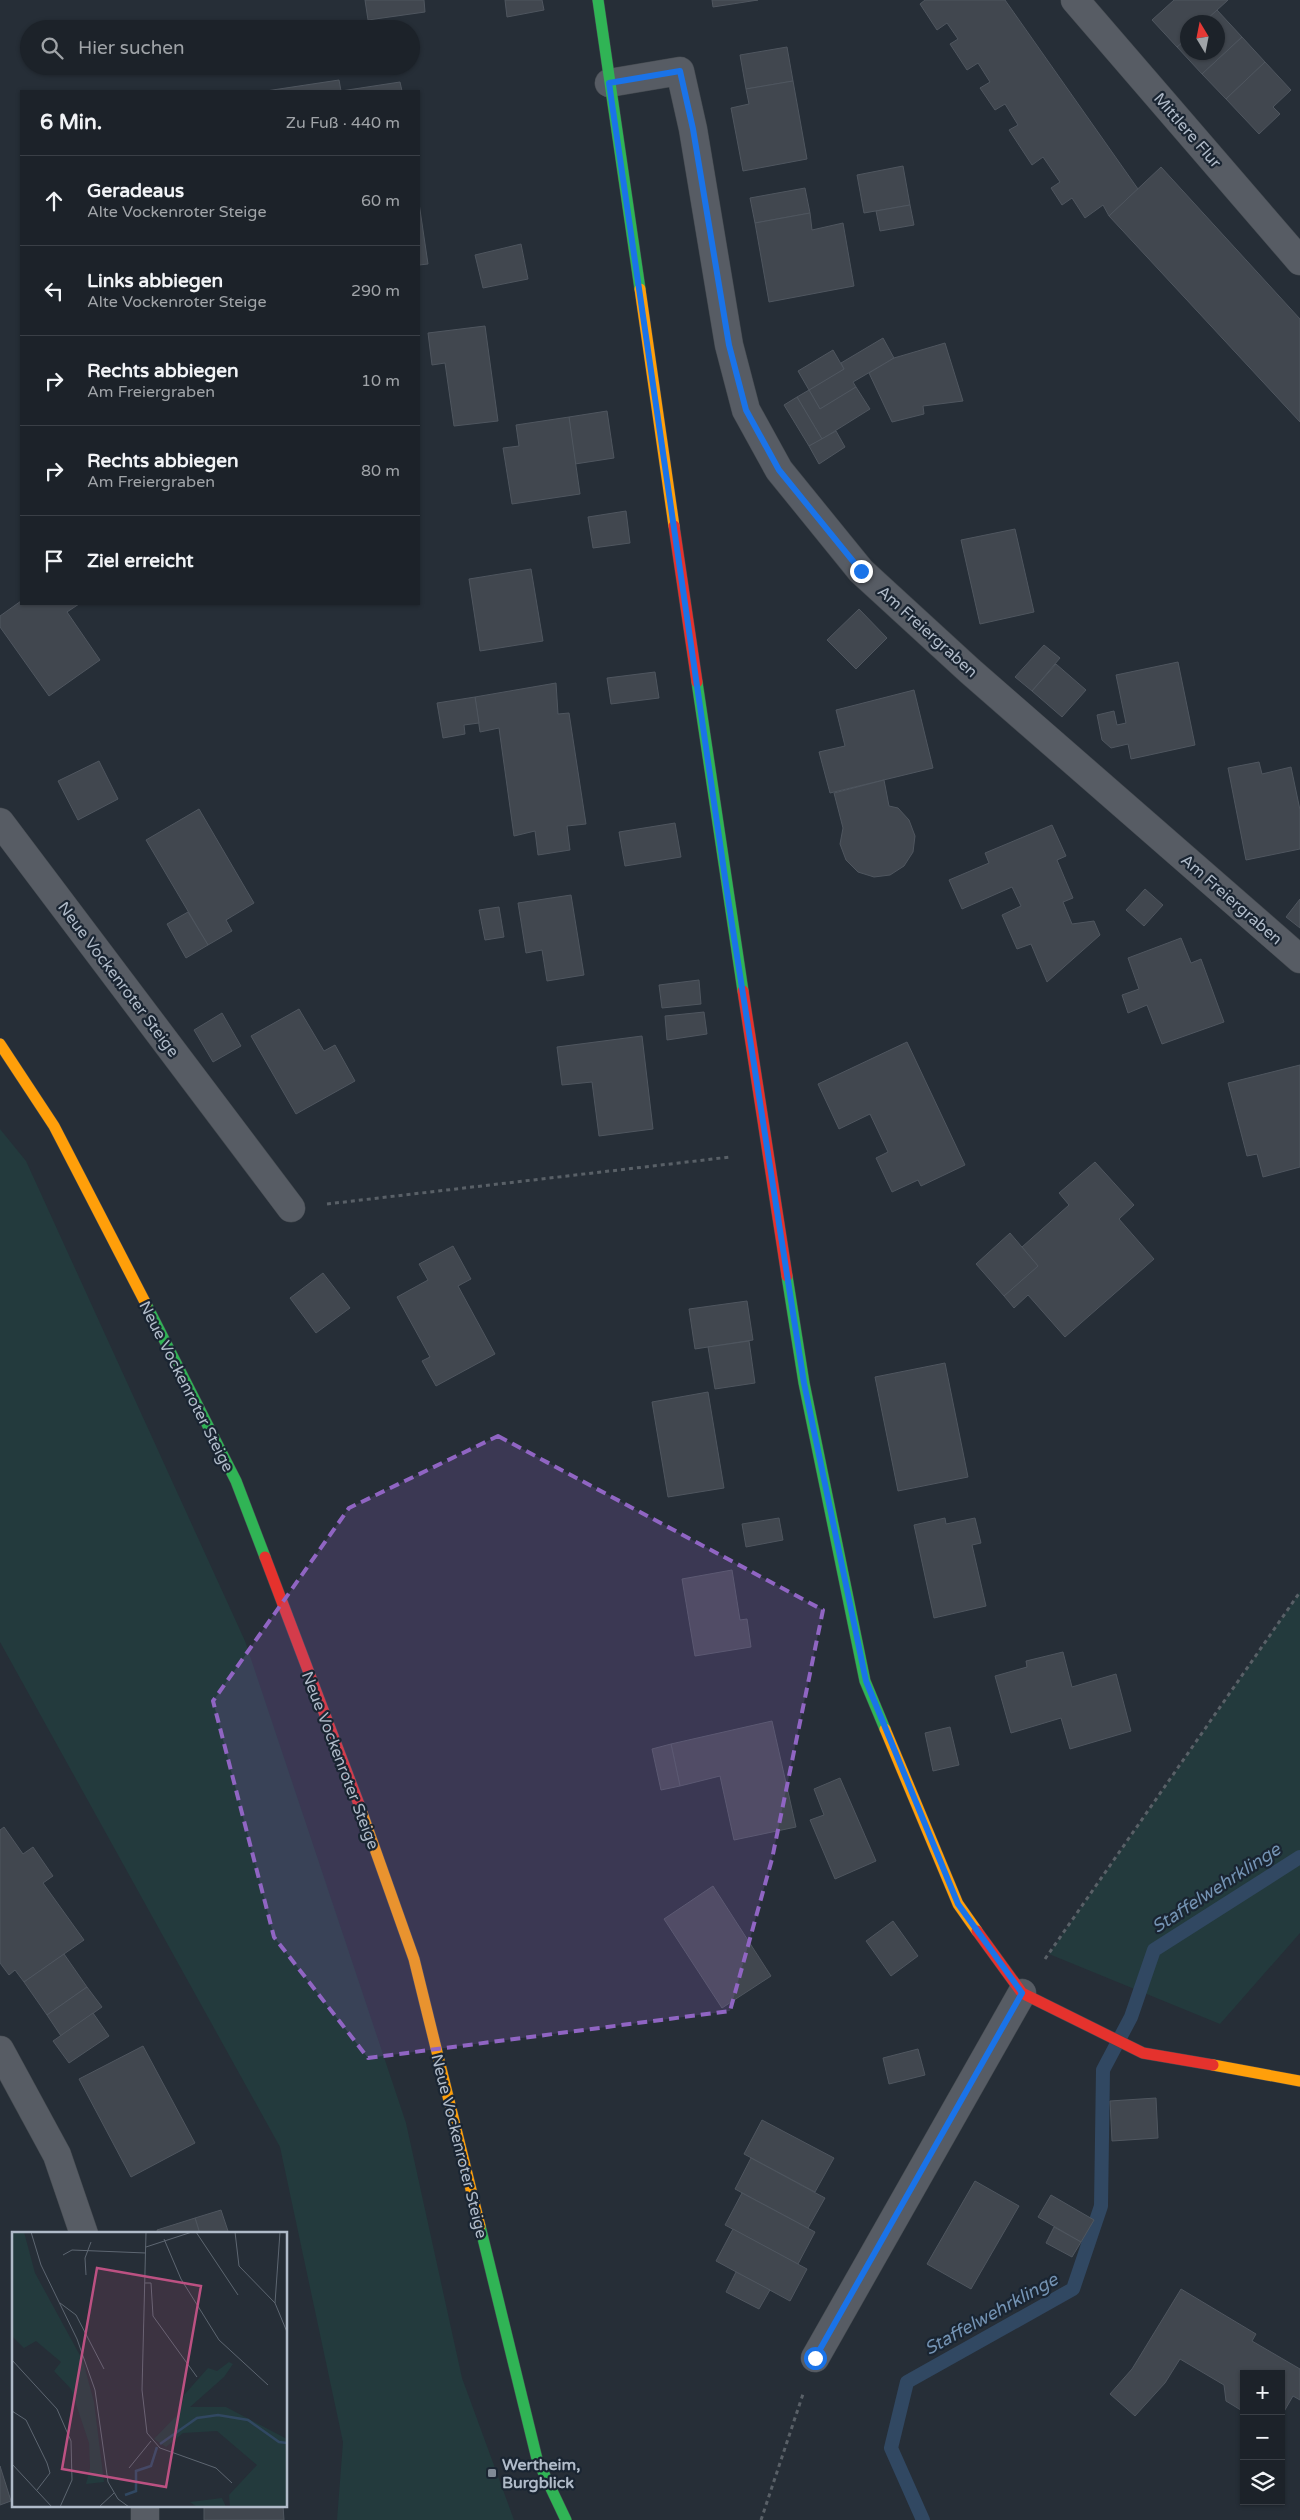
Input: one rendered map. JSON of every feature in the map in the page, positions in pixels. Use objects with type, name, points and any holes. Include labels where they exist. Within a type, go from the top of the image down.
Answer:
[{"type":"street","points":[[598,0],[729,905],[804,1383],[866,1681],[958,1904],[1022,1993],[1142,2054],[1300,2081]]},
{"type":"street","name":"Mittlere Flur","points":[[1075,0],[1300,260]]},
{"type":"street","name":"Am Freiergraben","points":[[609,83],[680,71],[693,129],[732,355],[746,410],[779,470],[861,571],[970,670],[1300,959]]},
{"type":"street","name":"Neue Vockenroter Steige","points":[[0,822],[291,1208]]},
{"type":"street","name":"Neue Vockenroter Steige","points":[[0,1044],[54,1126],[236,1481],[365,1821],[414,1959],[537,2459],[566,2520]]},
{"type":"street","points":[[815,2358],[1022,1993]]},
{"type":"street","points":[[0,2050],[57,2154],[83,2232]]},
{"type":"path","points":[[291,1208],[768,1152]]},
{"type":"path","points":[[1022,1993],[1300,1592]]},
{"type":"path","points":[[761,2520],[815,2358]]},
{"type":"highlighted area","points":[[498,1436],[823,1610],[772,1859],[730,2011],[368,2058],[274,1937],[213,1701],[349,1508]]},
{"type":"green space","points":[[0,1129],[26,1161],[245,1641],[406,2123],[462,2378],[514,2520],[337,2520],[343,2442],[280,2147],[0,1642]]},
{"type":"green space","points":[[1300,1592],[1300,1933],[1220,2024],[1049,1954]]},
{"type":"building","points":[[365,0],[424,0],[425,12],[368,20]]},
{"type":"building","points":[[505,0],[542,0],[544,10],[507,17]]},
{"type":"building","points":[[712,0],[758,0],[713,7]]},
{"type":"building","points":[[925,0],[1005,0],[1138,189],[1109,216],[1103,205],[1085,218],[1072,198],[1062,205],[1051,188],[1060,182],[1043,157],[1032,165],[1009,130],[1018,125],[1005,104],[995,110],[980,88],[990,82],[978,63],[967,70],[950,44],[958,39],[947,23],[937,30],[920,4]]},
{"type":"building","points":[[1174,0],[1228,0],[1212,15],[1180,15],[1180,45],[1177,47],[1152,20]]},
{"type":"building","points":[[1217,10],[1222,15],[1212,15]]},
{"type":"building","points":[[1225,19],[1242,37],[1225,53]]},
{"type":"building","points":[[1242,37],[1265,62],[1226,99],[1202,74],[1217,60],[1225,60],[1225,53]]},
{"type":"building","points":[[787,47],[793,81],[746,89],[740,55]]},
{"type":"building","points":[[1189,60],[1217,60],[1202,74]]},
{"type":"building","points":[[1265,62],[1291,90],[1273,107],[1280,114],[1259,134],[1226,99]]},
{"type":"building","points":[[339,80],[341,90],[273,90]]},
{"type":"building","points":[[793,81],[807,159],[743,171],[731,108],[749,104],[746,89]]},
{"type":"building","points":[[400,82],[402,90],[348,90]]},
{"type":"building","points":[[903,166],[910,205],[864,213],[857,175]]},
{"type":"building","points":[[1161,167],[1300,319],[1300,422],[1109,216]]},
{"type":"building","points":[[805,188],[810,213],[755,223],[750,198]]},
{"type":"building","points":[[910,205],[914,225],[880,231],[876,211]]},
{"type":"building","points":[[420,210],[428,264],[420,265]]},
{"type":"building","points":[[810,213],[812,230],[843,223],[854,286],[769,302],[755,223]]},
{"type":"building","points":[[521,244],[528,279],[483,288],[475,255]]},
{"type":"building","points":[[485,326],[498,421],[454,426],[445,363],[432,365],[428,333]]},
{"type":"building","points":[[883,338],[894,358],[853,382],[856,387],[820,409],[809,390],[844,369],[841,363]]},
{"type":"building","points":[[945,343],[963,401],[923,406],[924,414],[892,422],[869,373],[894,358]]},
{"type":"building","points":[[833,350],[844,369],[809,390],[798,371]]},
{"type":"building","points":[[856,387],[870,409],[822,439],[797,397],[809,390],[820,409]]},
{"type":"building","points":[[797,397],[822,439],[809,446],[784,405]]},
{"type":"building","points":[[607,411],[614,458],[575,464],[569,417]]},
{"type":"building","points":[[569,417],[580,494],[512,504],[503,448],[519,446],[516,425]]},
{"type":"building","points":[[836,431],[845,447],[819,464],[809,446]]},
{"type":"building","points":[[626,511],[630,543],[593,548],[588,517]]},
{"type":"building","points":[[1015,529],[1034,612],[980,624],[961,540]]},
{"type":"building","points":[[531,569],[543,641],[480,651],[469,579]]},
{"type":"building","points":[[20,602],[20,605],[78,605],[67,612],[100,660],[49,696],[0,627],[0,616]]},
{"type":"building","points":[[859,609],[887,638],[856,669],[827,640]]},
{"type":"building","points":[[1044,645],[1060,658],[1032,691],[1015,677]]},
{"type":"building","points":[[1178,662],[1195,745],[1131,759],[1128,744],[1111,748],[1102,740],[1097,715],[1114,711],[1117,725],[1126,723],[1116,675]]},
{"type":"building","points":[[1056,664],[1086,690],[1062,717],[1032,691]]},
{"type":"building","points":[[655,672],[659,698],[611,704],[607,678]]},
{"type":"building","points":[[556,683],[558,714],[569,713],[586,824],[567,826],[570,850],[538,855],[535,831],[514,836],[499,728],[480,732],[475,697]]},
{"type":"building","points":[[914,690],[933,768],[830,793],[819,752],[845,746],[836,710]]},
{"type":"building","points":[[475,697],[479,723],[464,725],[465,734],[443,738],[437,703]]},
{"type":"building","points":[[99,761],[118,799],[78,820],[58,781]]},
{"type":"building","points":[[1259,762],[1262,774],[1291,767],[1300,810],[1300,849],[1246,860],[1228,768]]},
{"type":"building","points":[[884,780],[889,806],[898,808],[909,820],[915,836],[913,852],[904,866],[890,875],[874,877],[858,872],[846,860],[840,844],[843,828],[834,793]]},
{"type":"building","points":[[199,809],[254,903],[226,920],[232,931],[208,945],[146,840]]},
{"type":"building","points":[[675,823],[681,857],[625,866],[619,832]]},
{"type":"building","points":[[1052,825],[1066,856],[1057,860],[1073,898],[1063,902],[1072,924],[1094,921],[1100,935],[1047,982],[1031,944],[1017,949],[1002,915],[1021,906],[1012,887],[962,909],[949,880],[989,863],[985,853]]},
{"type":"building","points":[[1145,889],[1163,905],[1144,926],[1126,910]]},
{"type":"building","points":[[571,895],[584,975],[547,981],[542,950],[526,953],[518,903]]},
{"type":"building","points":[[1300,899],[1300,928],[1286,917]]},
{"type":"building","points":[[499,907],[504,937],[485,940],[479,910]]},
{"type":"building","points":[[188,912],[208,945],[186,958],[167,924]]},
{"type":"building","points":[[1181,938],[1191,963],[1201,959],[1224,1022],[1162,1044],[1147,1005],[1128,1013],[1122,995],[1139,989],[1128,958]]},
{"type":"building","points":[[699,980],[701,1004],[662,1008],[659,985]]},
{"type":"building","points":[[299,1009],[324,1051],[335,1045],[355,1081],[296,1114],[251,1036]]},
{"type":"building","points":[[704,1012],[707,1034],[667,1040],[665,1016]]},
{"type":"building","points":[[222,1013],[241,1046],[213,1062],[194,1030]]},
{"type":"building","points":[[642,1036],[653,1129],[599,1136],[592,1082],[562,1085],[557,1047]]},
{"type":"building","points":[[907,1042],[965,1165],[921,1186],[918,1180],[892,1192],[876,1158],[888,1152],[870,1114],[839,1129],[818,1084]]},
{"type":"building","points":[[1300,1065],[1300,1167],[1263,1177],[1257,1154],[1247,1156],[1228,1083]]},
{"type":"building","points":[[1095,1162],[1134,1205],[1119,1219],[1154,1259],[1065,1337],[1028,1295],[1014,1308],[1004,1296],[1038,1266],[1022,1247],[1069,1205],[1059,1193]]},
{"type":"building","points":[[1010,1233],[1038,1266],[1004,1296],[976,1264]]},
{"type":"building","points":[[453,1246],[471,1279],[458,1286],[495,1354],[436,1386],[422,1361],[430,1357],[397,1297],[428,1280],[419,1264]]},
{"type":"building","points":[[323,1273],[350,1308],[316,1333],[290,1298]]},
{"type":"building","points":[[747,1301],[753,1340],[695,1349],[689,1309]]},
{"type":"building","points":[[749,1341],[755,1383],[715,1389],[708,1347]]},
{"type":"building","points":[[945,1363],[968,1477],[898,1491],[875,1377]]},
{"type":"building","points":[[708,1392],[724,1488],[668,1497],[652,1402]]},
{"type":"building","points":[[779,1518],[783,1540],[746,1547],[742,1524]]},
{"type":"building","points":[[945,1518],[946,1524],[975,1518],[981,1543],[972,1545],[986,1606],[934,1618],[914,1525]]},
{"type":"building","points":[[732,1570],[740,1620],[747,1619],[751,1647],[695,1656],[682,1579]]},
{"type":"building","points":[[1063,1652],[1072,1687],[1116,1674],[1131,1731],[1070,1749],[1061,1718],[1011,1733],[995,1676],[1027,1667],[1026,1661]]},
{"type":"building","points":[[772,1721],[796,1827],[734,1840],[720,1776],[680,1786],[671,1744]]},
{"type":"building","points":[[950,1727],[959,1765],[933,1771],[925,1733]]},
{"type":"building","points":[[671,1744],[680,1786],[661,1790],[652,1749]]},
{"type":"building","points":[[840,1778],[876,1861],[835,1879],[810,1820],[824,1815],[814,1789]]},
{"type":"building","points":[[4,1827],[23,1854],[33,1847],[53,1876],[43,1883],[84,1940],[24,1982],[15,1970],[9,1975],[0,1963],[0,1830]]},
{"type":"building","points":[[713,1886],[771,1976],[722,2008],[664,1919]]},
{"type":"building","points":[[893,1921],[918,1956],[891,1976],[866,1941]]},
{"type":"building","points":[[64,1954],[87,1987],[47,2015],[24,1982]]},
{"type":"building","points":[[87,1987],[102,2007],[61,2036],[47,2015]]},
{"type":"building","points":[[93,2013],[109,2036],[69,2063],[53,2041]]},
{"type":"building","points":[[143,2046],[195,2143],[131,2177],[79,2079]]},
{"type":"building","points":[[918,2049],[925,2075],[889,2084],[883,2058]]},
{"type":"building","points":[[1156,2098],[1158,2138],[1112,2141],[1110,2101]]},
{"type":"building","points":[[762,2120],[834,2158],[815,2192],[744,2154]]},
{"type":"building","points":[[751,2158],[825,2198],[808,2228],[735,2189]]},
{"type":"building","points":[[975,2181],[1019,2206],[971,2289],[927,2264]]},
{"type":"building","points":[[742,2193],[815,2232],[798,2264],[725,2225]]},
{"type":"building","points":[[1051,2195],[1094,2220],[1081,2242],[1038,2217]]},
{"type":"building","points":[[221,2210],[228,2231],[199,2232],[195,2218]]},
{"type":"building","points":[[195,2218],[199,2232],[158,2232],[157,2230]]},
{"type":"building","points":[[1054,2227],[1081,2242],[1072,2257],[1046,2243]]},
{"type":"building","points":[[733,2229],[807,2269],[790,2301],[716,2261]]},
{"type":"building","points":[[736,2272],[770,2290],[759,2309],[726,2292]]},
{"type":"building","points":[[1181,2289],[1256,2334],[1252,2341],[1300,2369],[1300,2400],[1293,2396],[1285,2410],[1285,2370],[1240,2370],[1240,2410],[1226,2401],[1224,2385],[1180,2359],[1165,2383],[1135,2416],[1110,2394],[1132,2369]]},
{"type":"building","points":[[0,2466],[11,2501],[0,2505]]},
{"type":"building","points":[[204,2508],[283,2508],[284,2520],[204,2520]]},
{"type":"waterway","name":"Staffelwehrklinge","points":[[923,2520],[891,2448],[907,2382],[1073,2289],[1101,2206],[1103,2070],[1131,2017],[1154,1950],[1300,1857]]},
{"type":"traffic: fast","points":[[598,0],[640,289]]},
{"type":"traffic: fast","points":[[697,682],[743,991]]},
{"type":"traffic: fast","points":[[787,1276],[804,1383],[865,1681],[885,1729]]},
{"type":"traffic: fast","points":[[146,1304],[236,1481],[265,1557]]},
{"type":"traffic: fast","points":[[480,2226],[537,2459],[566,2520]]},
{"type":"traffic: slow","points":[[640,289],[674,526]]},
{"type":"traffic: slow","points":[[0,1044],[54,1126],[146,1304]]},
{"type":"traffic: slow","points":[[885,1729],[958,1904],[977,1931]]},
{"type":"traffic: slow","points":[[360,1807],[414,1959],[480,2226]]},
{"type":"traffic: slow","points":[[1213,2065],[1300,2081]]},
{"type":"traffic: jam","points":[[674,526],[697,682]]},
{"type":"traffic: jam","points":[[743,991],[787,1276]]},
{"type":"traffic: jam","points":[[265,1557],[360,1807]]},
{"type":"traffic: jam","points":[[977,1931],[1022,1993],[1143,2053],[1213,2065]]},
{"type":"place","name":"Wertheim, Burgblick","points":[[492,2473]]},
{"type":"route","points":[[815,2358],[1022,1993],[958,1904],[866,1681],[804,1383],[729,905],[609,83],[680,71],[693,129],[729,345],[746,410],[779,470],[861,571]]}]
